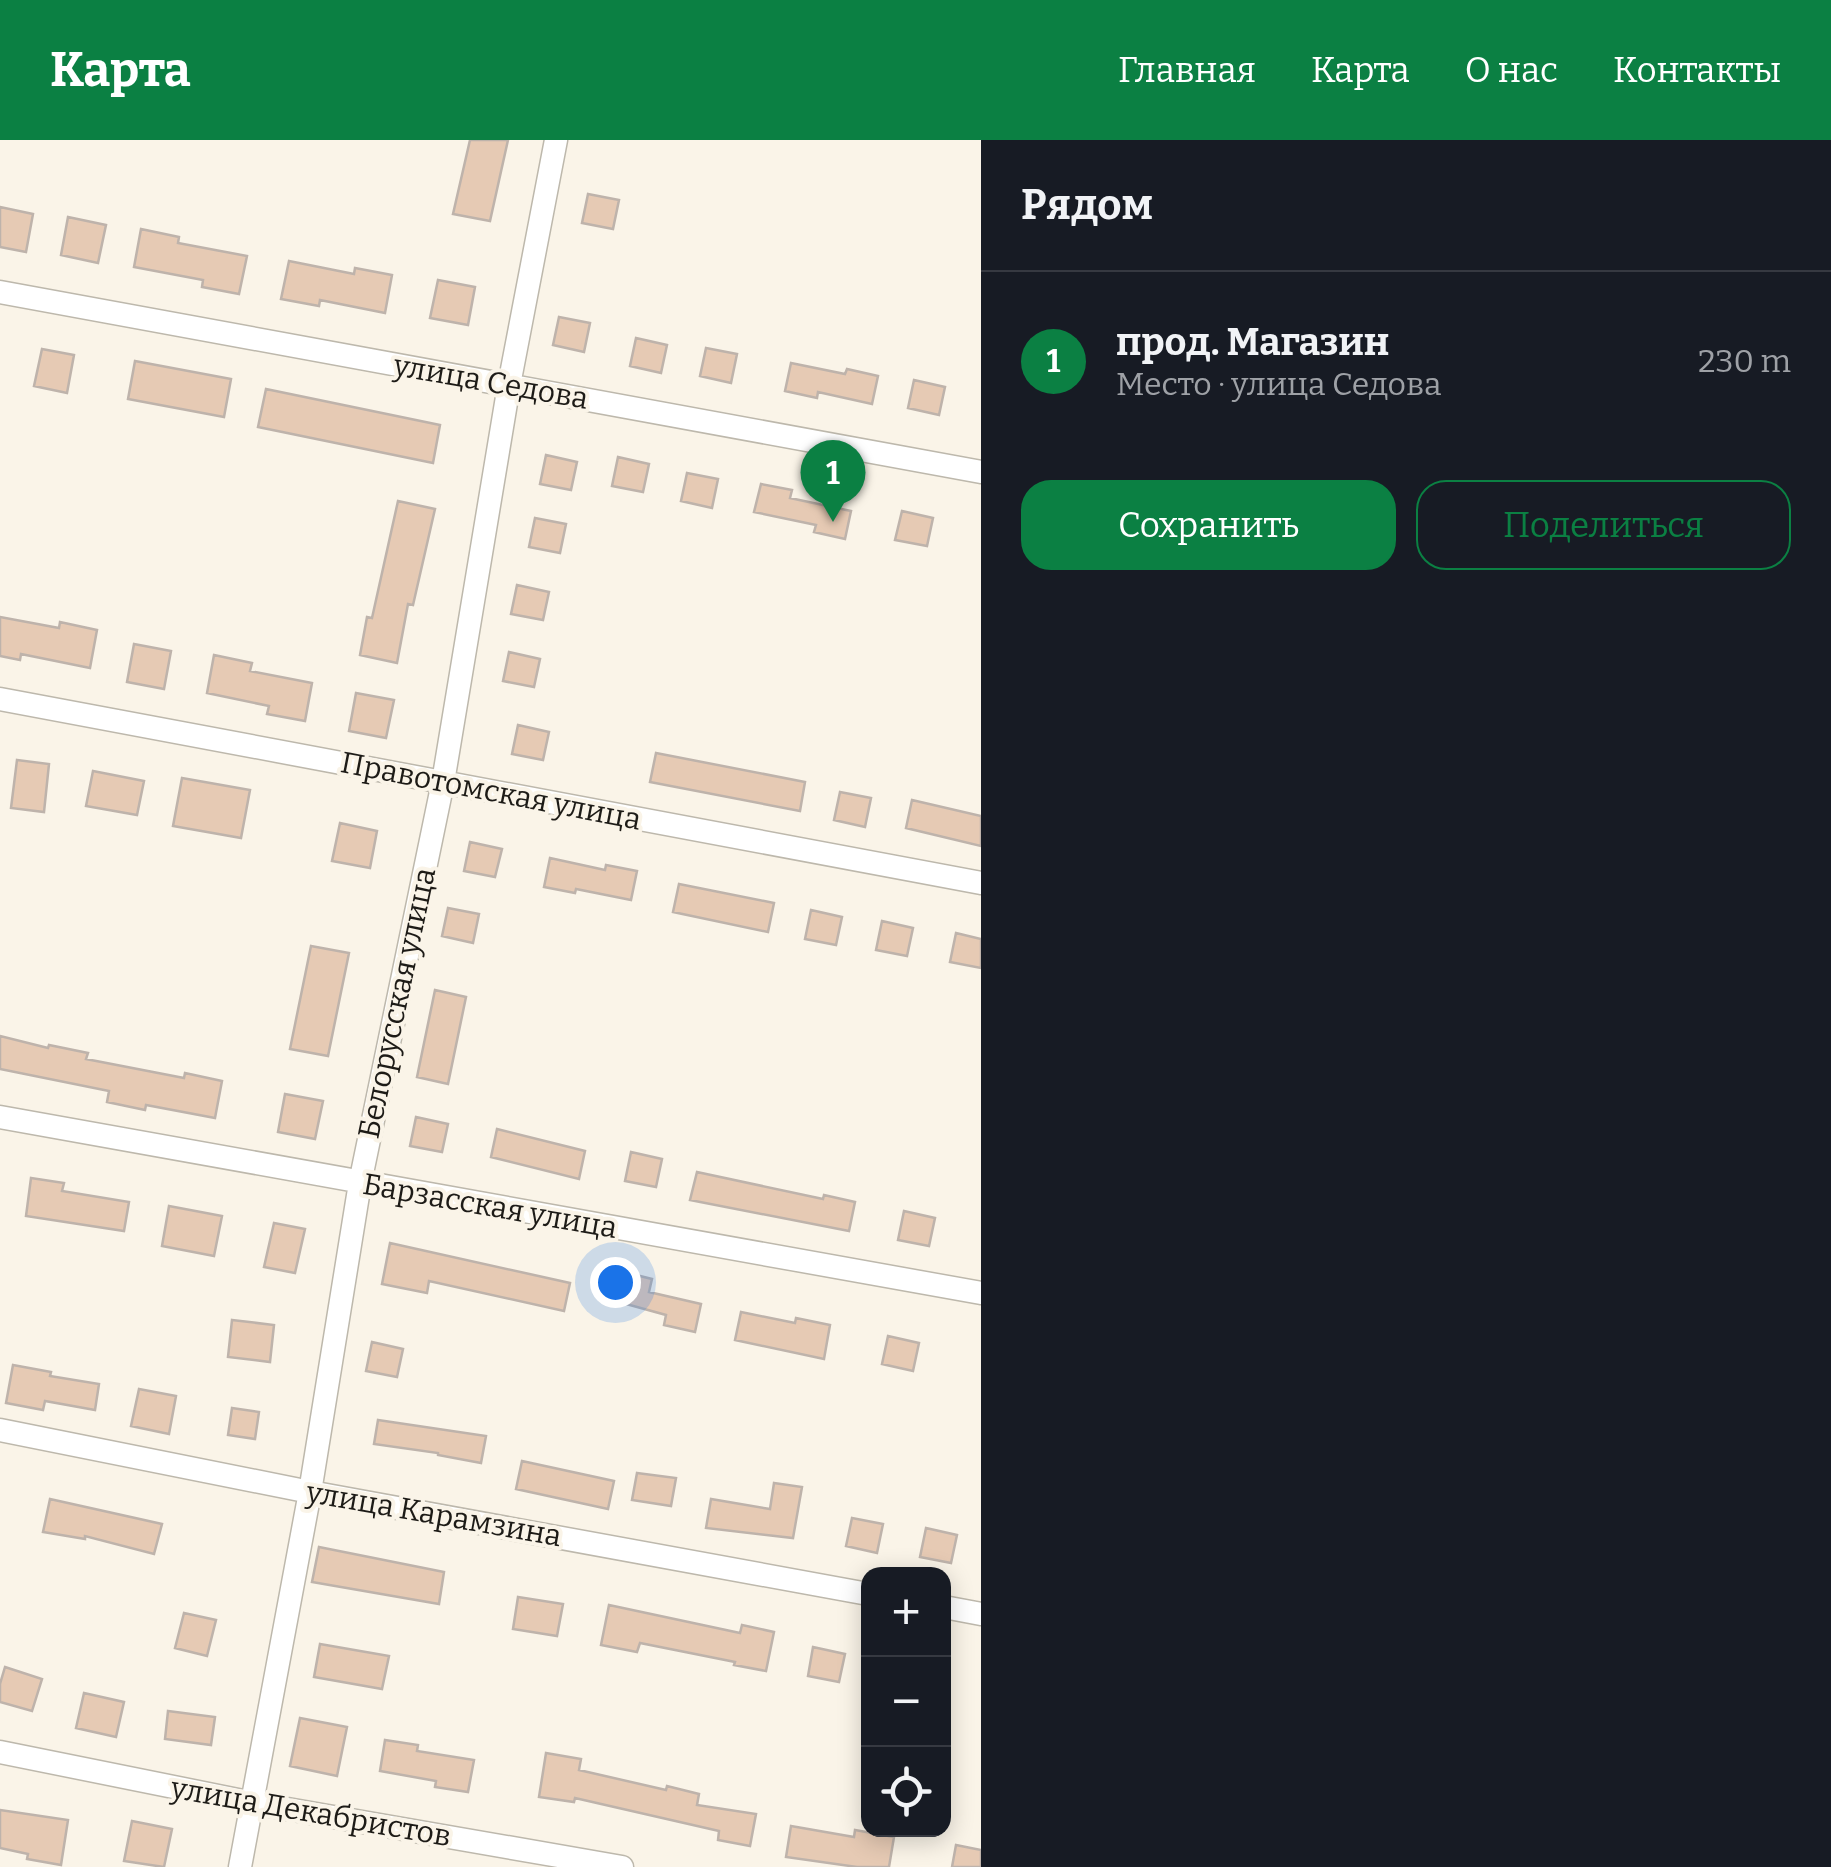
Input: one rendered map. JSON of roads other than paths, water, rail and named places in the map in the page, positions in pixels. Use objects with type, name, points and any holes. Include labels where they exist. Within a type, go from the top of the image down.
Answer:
[{"type":"street","name":"Белорусская улица","points":[[240,1867],[310,1492],[360,1183],[443,782],[556,140]]},
{"type":"street","name":"улица Седова","points":[[0,292],[981,472]]},
{"type":"street","name":"Правотомская улица","points":[[0,699],[981,883]]},
{"type":"street","name":"Барзасская улица","points":[[0,1117],[981,1293]]},
{"type":"street","name":"улица Карамзина","points":[[0,1430],[310,1492],[861,1593]]},
{"type":"street","points":[[951,1608],[981,1614]]},
{"type":"street","name":"улица Декабристов","points":[[0,1752],[253,1803],[622,1867]]},
{"type":"place","name":"прод. Магазин","points":[[833,522]]}]
